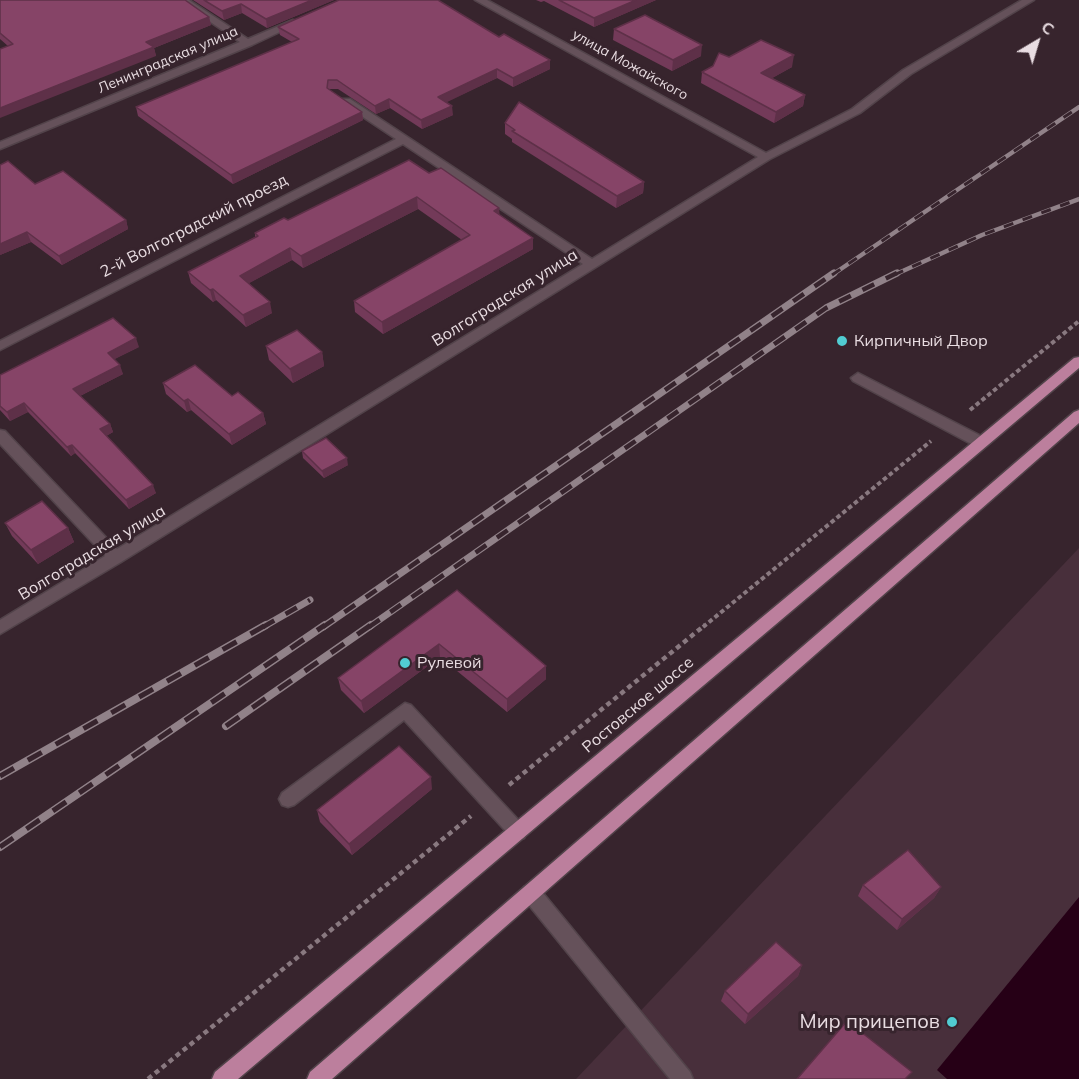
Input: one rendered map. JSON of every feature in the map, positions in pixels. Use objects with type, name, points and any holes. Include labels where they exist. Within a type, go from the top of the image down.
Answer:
[{"type":"main road","name":"Ростовское шоссе","points":[[222,1079],[1079,361]]},
{"type":"main road","points":[[317,1079],[1079,415]]},
{"type":"street","points":[[183,0],[248,43]]},
{"type":"street","name":"улица Можайского","points":[[480,0],[766,157]]},
{"type":"street","name":"Волгоградская улица","points":[[0,628],[766,157],[855,111],[907,72],[1029,0]]},
{"type":"street","name":"Ленинградская улица","points":[[0,146],[308,17]]},
{"type":"street","points":[[333,93],[591,264]]},
{"type":"street","name":"2-й Волгоградский проезд","points":[[0,346],[405,139]]},
{"type":"street","points":[[858,378],[981,443]]},
{"type":"street","points":[[0,435],[117,558]]},
{"type":"street","points":[[288,800],[405,711],[518,832]]},
{"type":"street","points":[[531,893],[683,1079]]},
{"type":"path","points":[[148,1079],[1079,321]]},
{"type":"shaded area","points":[[1079,548],[1079,1079],[576,1079]]},
{"type":"shaded area","points":[[1079,897],[1079,1079],[947,1079],[937,1070]]},
{"type":"building","points":[[0,0],[185,0],[209,17],[146,42],[154,47],[0,108],[0,49],[13,44],[0,33]]},
{"type":"building","points":[[204,0],[312,0],[266,19],[241,4],[222,11]]},
{"type":"building","points":[[339,0],[438,0],[499,37],[504,34],[550,60],[513,78],[497,69],[438,97],[452,106],[421,120],[389,99],[375,106],[337,80],[328,80],[327,88],[362,112],[231,175],[136,107],[299,39],[278,27]]},
{"type":"building","points":[[559,0],[636,0],[594,18]]},
{"type":"building","points":[[645,15],[702,45],[673,60],[614,29]]},
{"type":"building","points":[[761,40],[794,55],[761,73],[805,95],[776,112],[702,72],[713,66],[719,53],[729,57]]},
{"type":"building","points":[[519,102],[644,182],[617,196],[512,131],[515,130],[505,123]]},
{"type":"building","points":[[409,160],[429,173],[441,168],[499,208],[494,211],[533,238],[382,322],[354,301],[470,235],[417,197],[301,256],[290,248],[240,276],[270,302],[243,315],[213,289],[210,290],[188,272],[258,236],[255,233],[284,218],[288,220]]},
{"type":"building","points":[[8,161],[35,184],[63,171],[126,220],[59,256],[27,232],[0,244],[0,165]]},
{"type":"building","points":[[113,318],[136,338],[108,353],[120,365],[73,389],[110,424],[100,429],[153,485],[126,500],[72,445],[67,447],[24,403],[7,412],[0,406],[0,375]]},
{"type":"building","points":[[297,330],[322,352],[290,369],[266,346]]},
{"type":"building","points":[[195,365],[232,396],[238,392],[263,413],[229,434],[188,399],[184,401],[163,383]]},
{"type":"building","points":[[326,438],[347,458],[322,471],[302,451]]},
{"type":"building","points":[[42,501],[68,528],[31,550],[5,523]]},
{"type":"building","points":[[457,590],[546,666],[507,699],[439,644],[361,701],[338,678]]},
{"type":"building","points":[[399,746],[431,777],[349,844],[317,810]]},
{"type":"building","points":[[908,850],[941,887],[902,919],[863,885]]},
{"type":"building","points":[[776,942],[802,965],[748,1014],[725,991]]},
{"type":"building","points":[[847,1021],[912,1072],[905,1079],[797,1079]]},
{"type":"railway","points":[[832,275],[1079,107]]},
{"type":"railway","points":[[894,275],[982,235],[1079,199]]},
{"type":"railway","points":[[323,627],[834,273]]},
{"type":"railway","points":[[369,627],[826,308],[897,273]]},
{"type":"railway","points":[[263,627],[310,600]]},
{"type":"railway","points":[[0,776],[266,625]]},
{"type":"railway","points":[[0,847],[325,625]]},
{"type":"railway","points":[[226,726],[371,625]]},
{"type":"place","name":"Кирпичный Двор","points":[[842,341]]},
{"type":"place","name":"Рулевой","points":[[405,663]]},
{"type":"place","name":"Мир прицепов","points":[[952,1022]]}]
